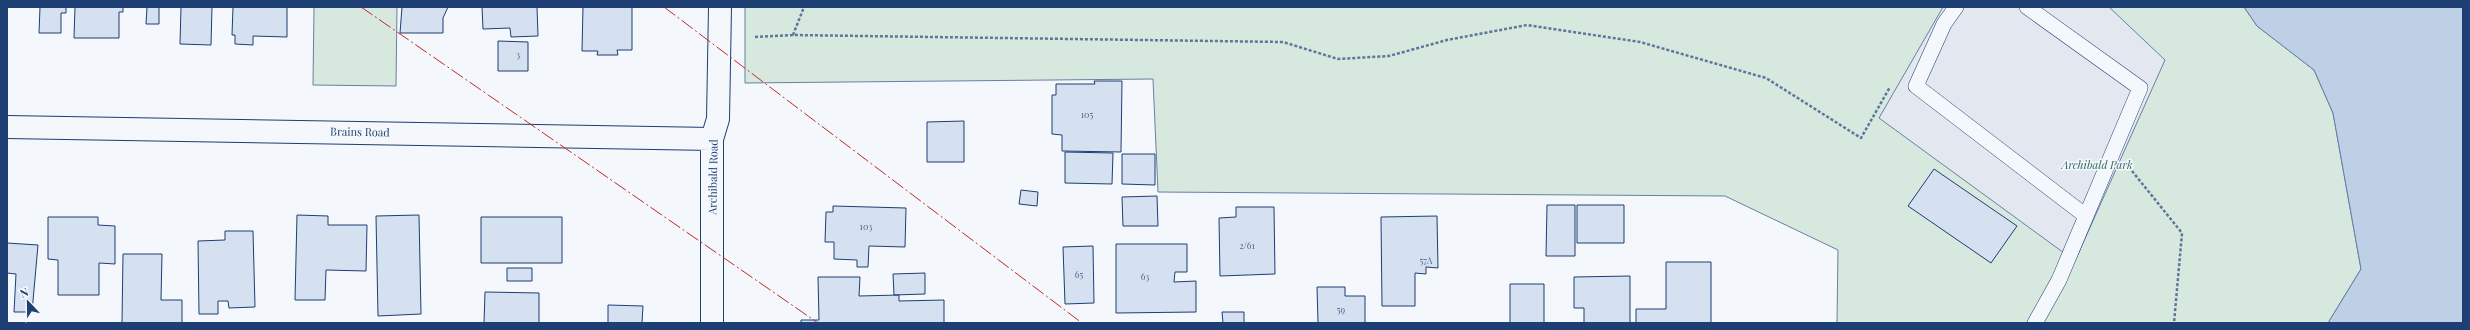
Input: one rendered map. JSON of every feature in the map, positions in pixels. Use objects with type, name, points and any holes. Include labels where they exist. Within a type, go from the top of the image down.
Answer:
[{"type":"street","name":"Archibald Road","points":[[712,323],[712,139],[718,119],[720,7]]},
{"type":"street","name":"Brains Road","points":[[7,127],[686,137],[712,139]]},
{"type":"lane","points":[[1956,7],[1944,24],[1916,86],[2086,216]]},
{"type":"lane","points":[[2027,7],[2140,88],[2059,280],[2035,323]]},
{"type":"path","points":[[793,35],[804,7]]},
{"type":"path","points":[[755,37],[793,35],[1283,42],[1338,59],[1389,56],[1447,40],[1527,25],[1640,42],[1766,78],[1861,138],[1892,83]]},
{"type":"path","points":[[2129,167],[2182,233],[2174,323]]},
{"type":"green space","points":[[314,7],[397,7],[396,86],[313,85]]},
{"type":"green space","name":"Archibald Park","points":[[745,7],[2244,7],[2257,26],[2314,70],[2333,113],[2361,269],[2328,323],[1837,323],[1838,250],[1725,196],[1158,192],[1153,79],[745,83]]},
{"type":"shaded area","points":[[1943,7],[2109,7],[2165,60],[2075,261],[1879,118]]},
{"type":"water","points":[[2244,7],[2463,7],[2463,323],[2328,323],[2361,269],[2333,113],[2314,70],[2257,26]]},
{"type":"building","points":[[40,7],[66,7],[66,13],[61,13],[61,33],[39,33]]},
{"type":"building","points":[[75,7],[123,7],[123,12],[119,12],[119,38],[74,38]]},
{"type":"building","points":[[147,7],[159,7],[159,24],[146,24]]},
{"type":"building","points":[[181,7],[212,7],[211,45],[180,44]]},
{"type":"building","points":[[233,7],[287,7],[287,37],[253,36],[253,45],[235,44],[235,35],[232,35]]},
{"type":"building","points":[[402,7],[448,7],[443,18],[443,33],[400,33]]},
{"type":"building","points":[[482,7],[537,7],[538,36],[511,37],[510,28],[483,29]]},
{"type":"building","points":[[583,7],[632,7],[632,50],[617,50],[618,55],[597,55],[598,51],[582,51]]},
{"type":"building","points":[[498,41],[528,42],[528,71],[498,71]]},
{"type":"building","points":[[1094,81],[1122,81],[1121,152],[1062,151],[1062,135],[1052,134],[1052,95],[1056,95],[1056,84],[1095,84]]},
{"type":"building","points":[[964,121],[964,162],[927,162],[927,122]]},
{"type":"building","points":[[1065,152],[1113,153],[1112,184],[1065,183]]},
{"type":"building","points":[[1122,154],[1155,154],[1155,185],[1122,184]]},
{"type":"building","points":[[1934,169],[2017,226],[1991,263],[1908,206]]},
{"type":"building","points":[[1021,190],[1038,192],[1037,206],[1019,204]]},
{"type":"building","points":[[1157,196],[1158,226],[1123,226],[1122,197]]},
{"type":"building","points":[[1547,205],[1575,205],[1575,256],[1546,256]]},
{"type":"building","points":[[1577,205],[1624,205],[1624,243],[1577,243]]},
{"type":"building","points":[[833,206],[906,208],[905,247],[869,246],[868,267],[857,267],[857,260],[834,259],[834,242],[825,242],[826,212],[833,212]]},
{"type":"building","points":[[1236,207],[1274,207],[1275,274],[1220,276],[1219,218],[1236,217]]},
{"type":"building","points":[[297,215],[328,216],[328,225],[367,225],[366,271],[326,270],[325,300],[295,300]]},
{"type":"building","points":[[419,215],[421,314],[378,316],[376,216]]},
{"type":"building","points":[[1437,216],[1438,268],[1426,267],[1426,274],[1415,273],[1415,306],[1382,306],[1381,217]]},
{"type":"building","points":[[48,217],[98,217],[98,225],[115,226],[115,264],[99,263],[99,295],[58,295],[58,260],[48,259]]},
{"type":"building","points":[[481,217],[562,217],[562,263],[481,263]]},
{"type":"building","points":[[225,231],[253,231],[255,307],[229,308],[228,301],[218,301],[218,314],[199,314],[198,241],[225,240]]},
{"type":"building","points":[[7,243],[38,245],[32,312],[14,312],[16,274],[7,273]]},
{"type":"building","points":[[1116,244],[1187,244],[1187,272],[1175,272],[1174,282],[1196,281],[1196,312],[1116,313]]},
{"type":"building","points":[[1093,246],[1094,303],[1065,304],[1063,247]]},
{"type":"building","points":[[123,254],[162,254],[161,300],[182,300],[182,323],[122,323]]},
{"type":"building","points":[[1666,262],[1711,262],[1711,323],[1636,323],[1636,309],[1666,309]]},
{"type":"building","points":[[507,268],[532,268],[532,281],[507,281]]},
{"type":"building","points":[[925,273],[925,294],[894,295],[893,274]]},
{"type":"building","points":[[1630,276],[1630,323],[1584,323],[1584,308],[1574,308],[1574,277]]},
{"type":"building","points":[[818,277],[860,277],[859,296],[899,295],[899,301],[944,300],[944,323],[801,323],[801,320],[819,320]]},
{"type":"building","points":[[1510,284],[1544,284],[1544,323],[1510,323]]},
{"type":"building","points":[[1317,287],[1345,287],[1345,296],[1365,296],[1365,323],[1318,323]]},
{"type":"building","points":[[485,292],[539,293],[539,323],[484,323]]},
{"type":"building","points":[[608,305],[643,306],[642,323],[608,323]]},
{"type":"building","points":[[1222,312],[1244,312],[1244,323],[1223,323]]},
{"type":"power","points":[[361,7],[818,323]]},
{"type":"power","points":[[664,7],[1082,323]]}]
